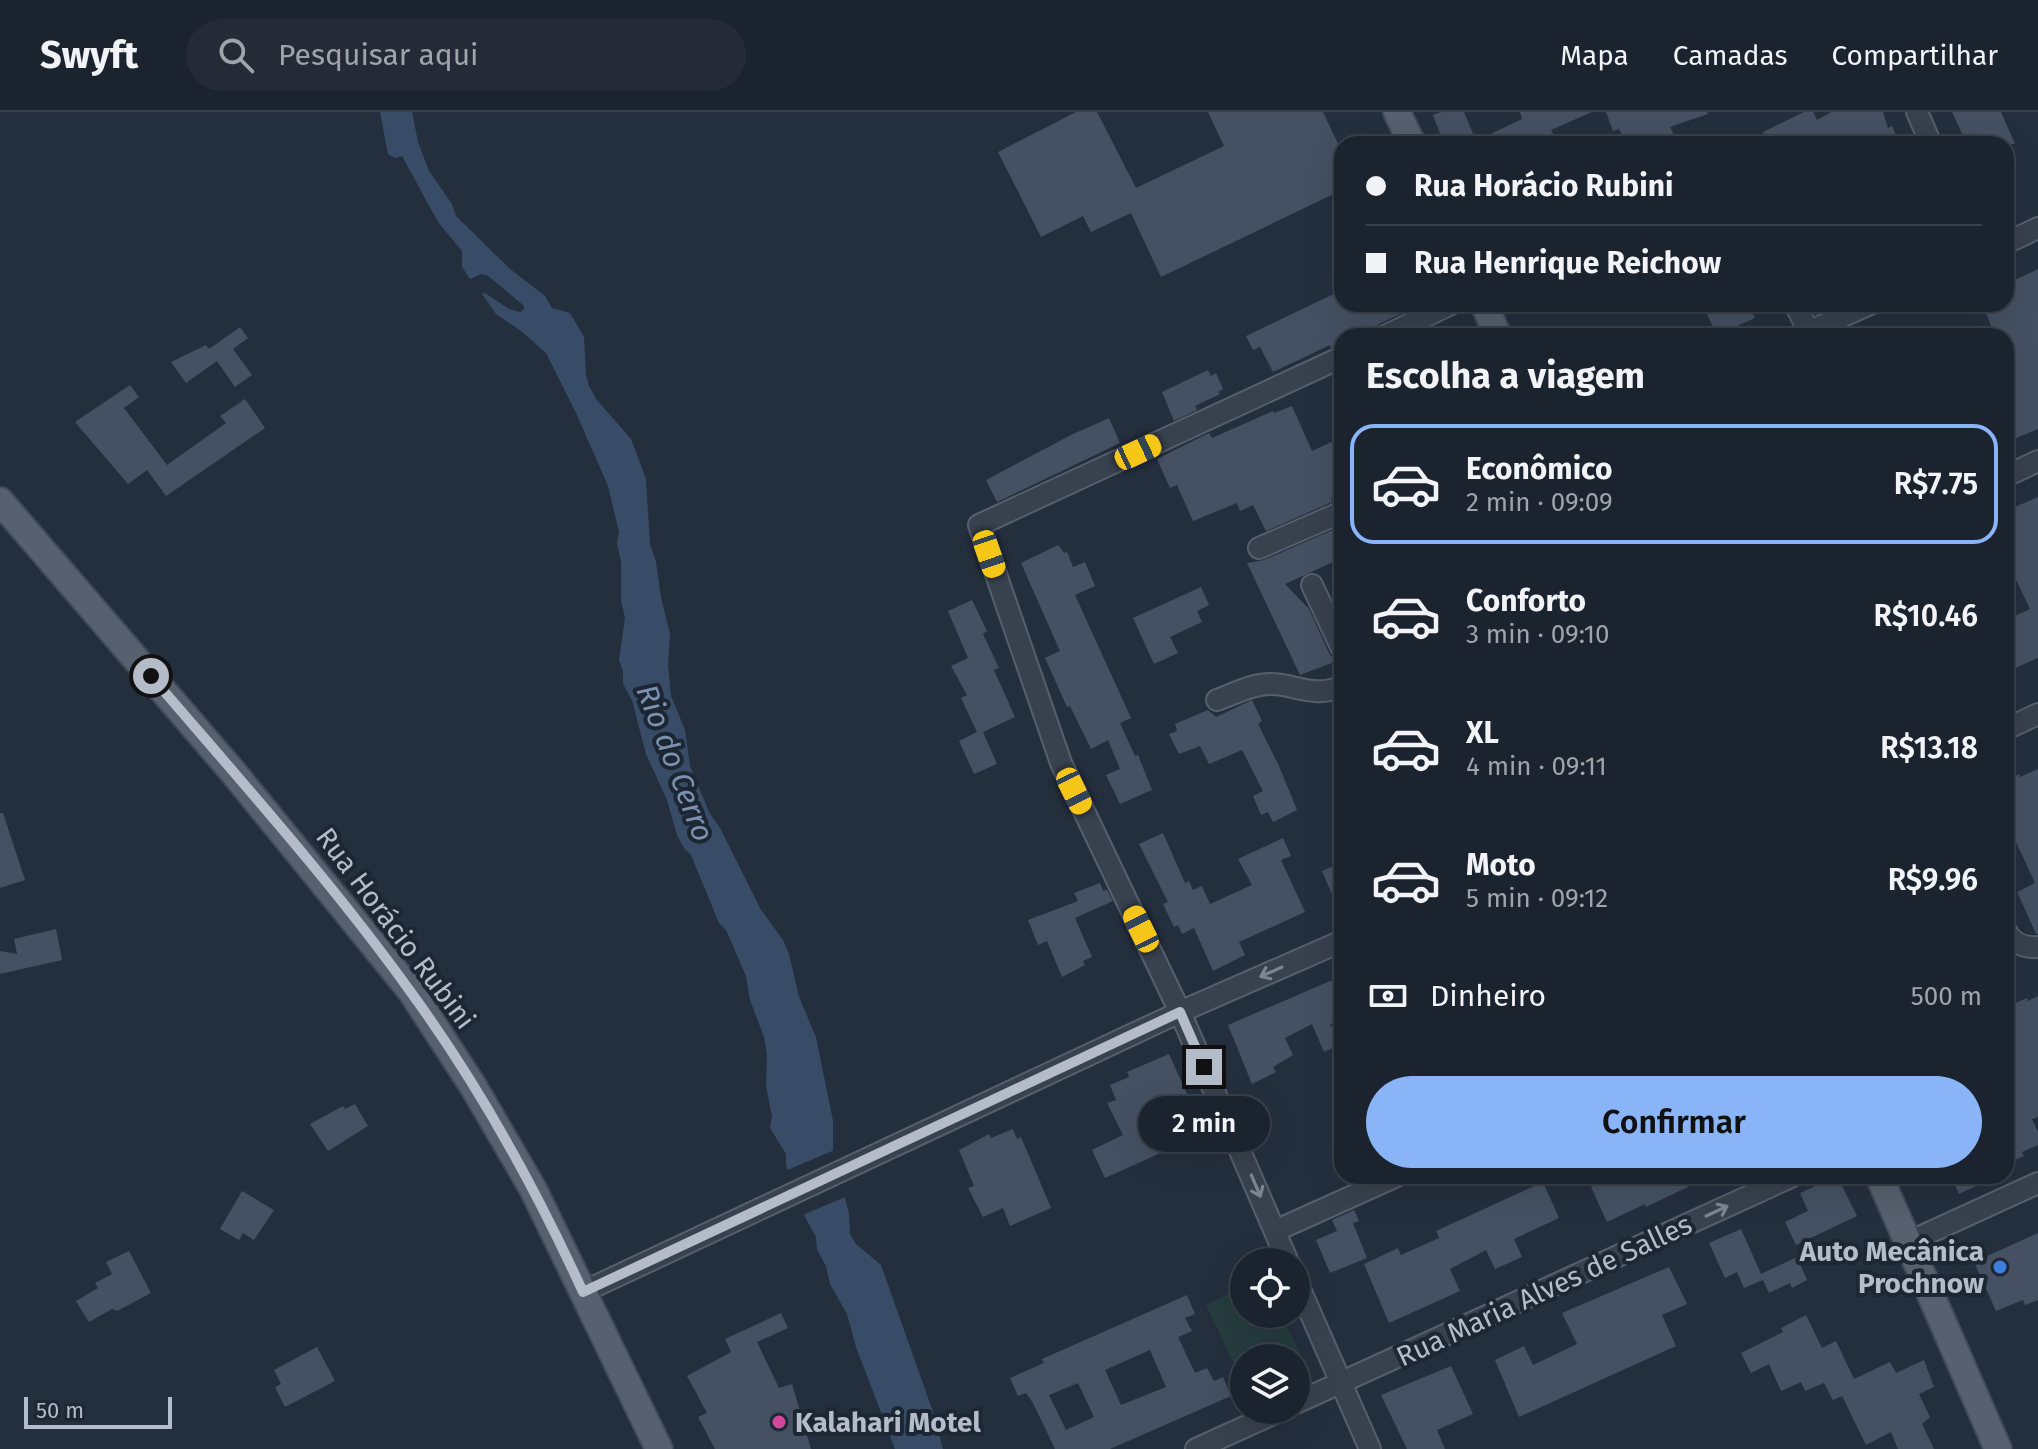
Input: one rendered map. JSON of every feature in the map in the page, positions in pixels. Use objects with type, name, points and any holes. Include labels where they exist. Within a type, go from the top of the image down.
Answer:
[{"type":"main road","points":[[1397,112],[1408,136]]},
{"type":"main road","name":"Rua Horácio Rubini","points":[[0,501],[233,772],[411,991],[473,1086],[557,1236],[659,1449]]},
{"type":"main road","points":[[1883,1184],[1998,1449]]},
{"type":"street","points":[[1917,112],[1928,136]]},
{"type":"street","points":[[2014,239],[2038,228]]},
{"type":"street","points":[[1402,328],[1434,312]]},
{"type":"street","points":[[1817,328],[1852,312]]},
{"type":"street","points":[[1282,1248],[1180,1012],[1061,763],[979,525],[1334,361]]},
{"type":"street","points":[[2014,472],[2038,461]]},
{"type":"street","points":[[1259,548],[1334,515]]},
{"type":"street","points":[[1312,585],[1334,632]]},
{"type":"street","points":[[1217,700],[1261,684],[1297,687],[1317,693],[1334,689]]},
{"type":"street","points":[[2014,725],[2038,714]]},
{"type":"street","points":[[2014,941],[2027,948],[2038,947]]},
{"type":"street","points":[[583,1292],[1180,1012],[1334,945]]},
{"type":"street","points":[[1909,1242],[2038,1183]]},
{"type":"street","points":[[1275,1231],[1379,1184]]},
{"type":"street","name":"Rua Maria Alves de Salles","points":[[1310,1397],[1776,1184]]},
{"type":"street","points":[[1310,1312],[1370,1449]]},
{"type":"street","points":[[1196,1449],[1251,1424]]},
{"type":"green space","points":[[1230,1293],[1230,1328],[1288,1328],[1295,1344],[1230,1344],[1230,1356],[1206,1305]]},
{"type":"water","name":"Rio do Cerro","points":[[380,112],[412,112],[418,142],[429,171],[452,204],[456,216],[510,269],[545,296],[552,308],[570,313],[584,337],[589,386],[596,399],[631,439],[646,479],[650,544],[670,634],[668,665],[671,696],[685,730],[690,766],[709,812],[761,910],[783,940],[789,954],[799,997],[816,1037],[833,1121],[833,1153],[849,1214],[850,1234],[856,1244],[881,1265],[943,1449],[895,1449],[856,1347],[847,1314],[830,1284],[826,1266],[817,1250],[816,1237],[805,1217],[786,1165],[786,1154],[770,1128],[772,1116],[766,1086],[767,1055],[746,976],[726,930],[719,923],[691,855],[677,835],[667,800],[646,754],[632,700],[623,684],[619,660],[625,618],[617,544],[619,532],[608,486],[546,353],[496,314],[482,294],[509,309],[520,312],[525,308],[487,275],[470,279],[462,267],[462,251],[438,222],[402,156],[395,158],[388,154]]},
{"type":"pier","points":[[837,1149],[841,1181],[848,1196],[800,1216],[785,1171]]},
{"type":"building","points":[[1076,112],[1097,112],[1136,188],[1224,146],[1208,112],[1323,112],[1334,136],[1334,194],[1161,277],[1131,213],[1091,232],[1083,216],[1041,237],[998,152]]},
{"type":"building","points":[[1464,112],[1474,136],[1441,136],[1433,115]]},
{"type":"building","points":[[1520,112],[1592,112],[1551,130],[1554,135],[1486,136],[1522,119]]},
{"type":"building","points":[[1606,112],[1708,114],[1670,127],[1674,136],[1622,136],[1619,129],[1613,131]]},
{"type":"building","points":[[1804,112],[1813,112],[1817,120],[1832,112],[1883,112],[1888,128],[1892,126],[1896,136],[1765,136],[1763,132]]},
{"type":"building","points":[[1952,112],[2001,112],[2012,136],[1963,136]]},
{"type":"building","points":[[2038,269],[2038,429],[2014,439],[2014,328],[1992,328],[1986,312],[2014,312],[2014,280]]},
{"type":"building","points":[[1334,294],[1334,312],[1404,312],[1376,328],[1334,328],[1334,347],[1330,345],[1273,372],[1260,347],[1253,350],[1246,336]]},
{"type":"building","points":[[1706,312],[1752,312],[1755,318],[1733,328],[1714,328]]},
{"type":"building","points":[[240,327],[248,338],[233,349],[252,375],[235,387],[217,361],[186,383],[171,362],[206,345],[209,349]]},
{"type":"building","points":[[1208,370],[1211,376],[1216,373],[1223,389],[1218,392],[1220,394],[1174,421],[1162,392]]},
{"type":"building","points":[[130,385],[139,397],[124,408],[167,465],[226,423],[220,416],[245,399],[265,428],[166,496],[147,470],[128,484],[75,422]]},
{"type":"building","points":[[1292,406],[1312,451],[1334,441],[1332,502],[1266,531],[1253,505],[1240,511],[1237,503],[1193,521],[1177,485],[1170,488],[1157,459],[1209,433],[1212,438]]},
{"type":"building","points":[[1109,418],[1120,443],[997,502],[986,480]]},
{"type":"building","points":[[2038,497],[2038,658],[2014,668],[2014,616],[2030,609],[2014,576],[2014,508]]},
{"type":"building","points":[[1334,529],[1334,562],[1285,584],[1309,609],[1334,662],[1300,675],[1247,563],[1264,560]]},
{"type":"building","points":[[1058,545],[1064,553],[1067,552],[1073,567],[1085,562],[1095,586],[1075,595],[1131,718],[1120,723],[1135,756],[1138,755],[1152,790],[1120,804],[1106,775],[1120,769],[1108,740],[1091,749],[1070,706],[1067,707],[1045,658],[1060,651],[1021,563]]},
{"type":"building","points":[[1201,587],[1209,605],[1197,611],[1202,622],[1170,637],[1178,653],[1154,664],[1133,618]]},
{"type":"building","points":[[972,600],[987,631],[983,634],[999,668],[994,670],[1015,717],[983,732],[997,764],[974,774],[959,741],[977,732],[961,698],[967,695],[951,666],[968,658],[948,611]]},
{"type":"building","points":[[1252,700],[1262,721],[1258,724],[1297,810],[1273,822],[1268,812],[1261,815],[1253,796],[1263,791],[1242,750],[1209,764],[1200,746],[1179,754],[1169,734],[1177,731],[1175,724],[1208,710],[1216,717]]},
{"type":"building","points":[[2038,769],[2038,934],[2017,892],[2035,883],[2014,843],[2014,777],[2019,774],[2020,777]]},
{"type":"building","points":[[0,813],[3,813],[25,880],[0,888]]},
{"type":"building","points":[[1163,833],[1185,883],[1189,881],[1193,890],[1202,886],[1210,904],[1252,885],[1238,859],[1283,838],[1291,856],[1281,860],[1305,912],[1239,942],[1245,955],[1213,971],[1194,928],[1182,934],[1178,925],[1174,927],[1163,904],[1168,902],[1139,844]]},
{"type":"building","points":[[1334,866],[1334,899],[1322,871]]},
{"type":"building","points":[[1100,883],[1113,901],[1075,918],[1092,957],[1083,961],[1085,965],[1062,977],[1047,941],[1038,945],[1028,920],[1078,901],[1074,893]]},
{"type":"building","points":[[56,929],[62,960],[0,974],[0,951],[17,954],[14,939]]},
{"type":"building","points":[[1334,979],[1334,1022],[1330,1024],[1334,1032],[1334,1048],[1324,1052],[1312,1024],[1285,1038],[1293,1055],[1273,1067],[1276,1072],[1252,1084],[1228,1025]]},
{"type":"building","points":[[2038,996],[2038,1117],[2032,1119],[2038,1132],[2038,1145],[2022,1152],[2024,1156],[2014,1160],[2014,1004],[2027,998],[2028,1001]]},
{"type":"building","points":[[1169,1054],[1187,1094],[1157,1107],[1174,1147],[1105,1178],[1092,1150],[1123,1135],[1107,1103],[1116,1100],[1110,1085],[1129,1077],[1127,1072]]},
{"type":"building","points":[[355,1104],[368,1126],[328,1151],[310,1124],[343,1106],[345,1109]]},
{"type":"building","points":[[1013,1129],[1017,1139],[1021,1137],[1051,1208],[1010,1226],[1003,1208],[983,1217],[968,1188],[974,1186],[959,1150],[989,1134],[991,1138]]},
{"type":"building","points":[[1539,1184],[1544,1184],[1559,1218],[1514,1239],[1522,1257],[1495,1269],[1486,1250],[1450,1269],[1460,1291],[1389,1323],[1364,1264],[1398,1248],[1401,1255],[1439,1238],[1436,1231]]},
{"type":"building","points":[[1598,1184],[1694,1184],[1607,1222],[1591,1187]]},
{"type":"building","points":[[1820,1184],[1841,1184],[1857,1216],[1796,1245],[1785,1222],[1808,1211],[1800,1193]]},
{"type":"building","points":[[1955,1184],[1980,1184],[1959,1194]]},
{"type":"building","points":[[242,1191],[274,1210],[254,1240],[243,1233],[239,1240],[220,1229]]},
{"type":"building","points":[[1354,1210],[1359,1221],[1353,1223],[1367,1258],[1330,1273],[1316,1240],[1337,1231],[1332,1220]]},
{"type":"building","points":[[1741,1229],[1761,1274],[1797,1257],[1807,1280],[1792,1288],[1790,1283],[1769,1293],[1763,1280],[1744,1288],[1737,1272],[1725,1278],[1709,1243]]},
{"type":"building","points":[[2038,1233],[2038,1300],[2025,1305],[2023,1300],[1996,1311],[1974,1262]]},
{"type":"building","points":[[129,1251],[151,1293],[89,1322],[76,1301],[98,1288],[95,1283],[112,1274],[106,1262]]},
{"type":"building","points":[[1669,1267],[1687,1304],[1662,1315],[1676,1346],[1519,1417],[1495,1360],[1524,1346],[1533,1365],[1577,1344],[1562,1313]]},
{"type":"building","points":[[1187,1295],[1195,1314],[1185,1318],[1192,1331],[1178,1337],[1195,1373],[1207,1368],[1214,1381],[1223,1377],[1230,1396],[1110,1449],[1055,1449],[1033,1403],[1026,1393],[1018,1396],[1010,1378],[1044,1363],[1042,1359]],"holes":[[[1150,1350],[1166,1387],[1121,1405],[1105,1370]],[[1078,1383],[1094,1417],[1066,1430],[1049,1395]]]},
{"type":"building","points":[[781,1313],[788,1328],[757,1342],[779,1388],[792,1384],[811,1449],[715,1449],[698,1417],[707,1413],[687,1376],[731,1352],[725,1339]]},
{"type":"building","points":[[1806,1315],[1822,1348],[1836,1341],[1854,1379],[1890,1362],[1896,1373],[1924,1360],[1934,1387],[1919,1394],[1930,1417],[1922,1424],[1934,1449],[1898,1449],[1891,1432],[1866,1445],[1842,1396],[1833,1400],[1824,1383],[1805,1391],[1801,1382],[1781,1391],[1769,1364],[1751,1373],[1741,1353],[1783,1332],[1781,1328]]},
{"type":"building","points":[[317,1347],[335,1381],[285,1407],[275,1387],[281,1384],[274,1370]]},
{"type":"building","points":[[1451,1366],[1473,1414],[1437,1430],[1445,1449],[1407,1449],[1381,1395]]},
{"type":"place","name":"Auto Mecânica Prochnow","points":[[2000,1267]]},
{"type":"place","name":"Kalahari Motel","points":[[779,1422]]},
{"type":"route","points":[[151,676],[411,991],[473,1086],[533,1189],[583,1292],[1180,1012],[1204,1067]]}]
